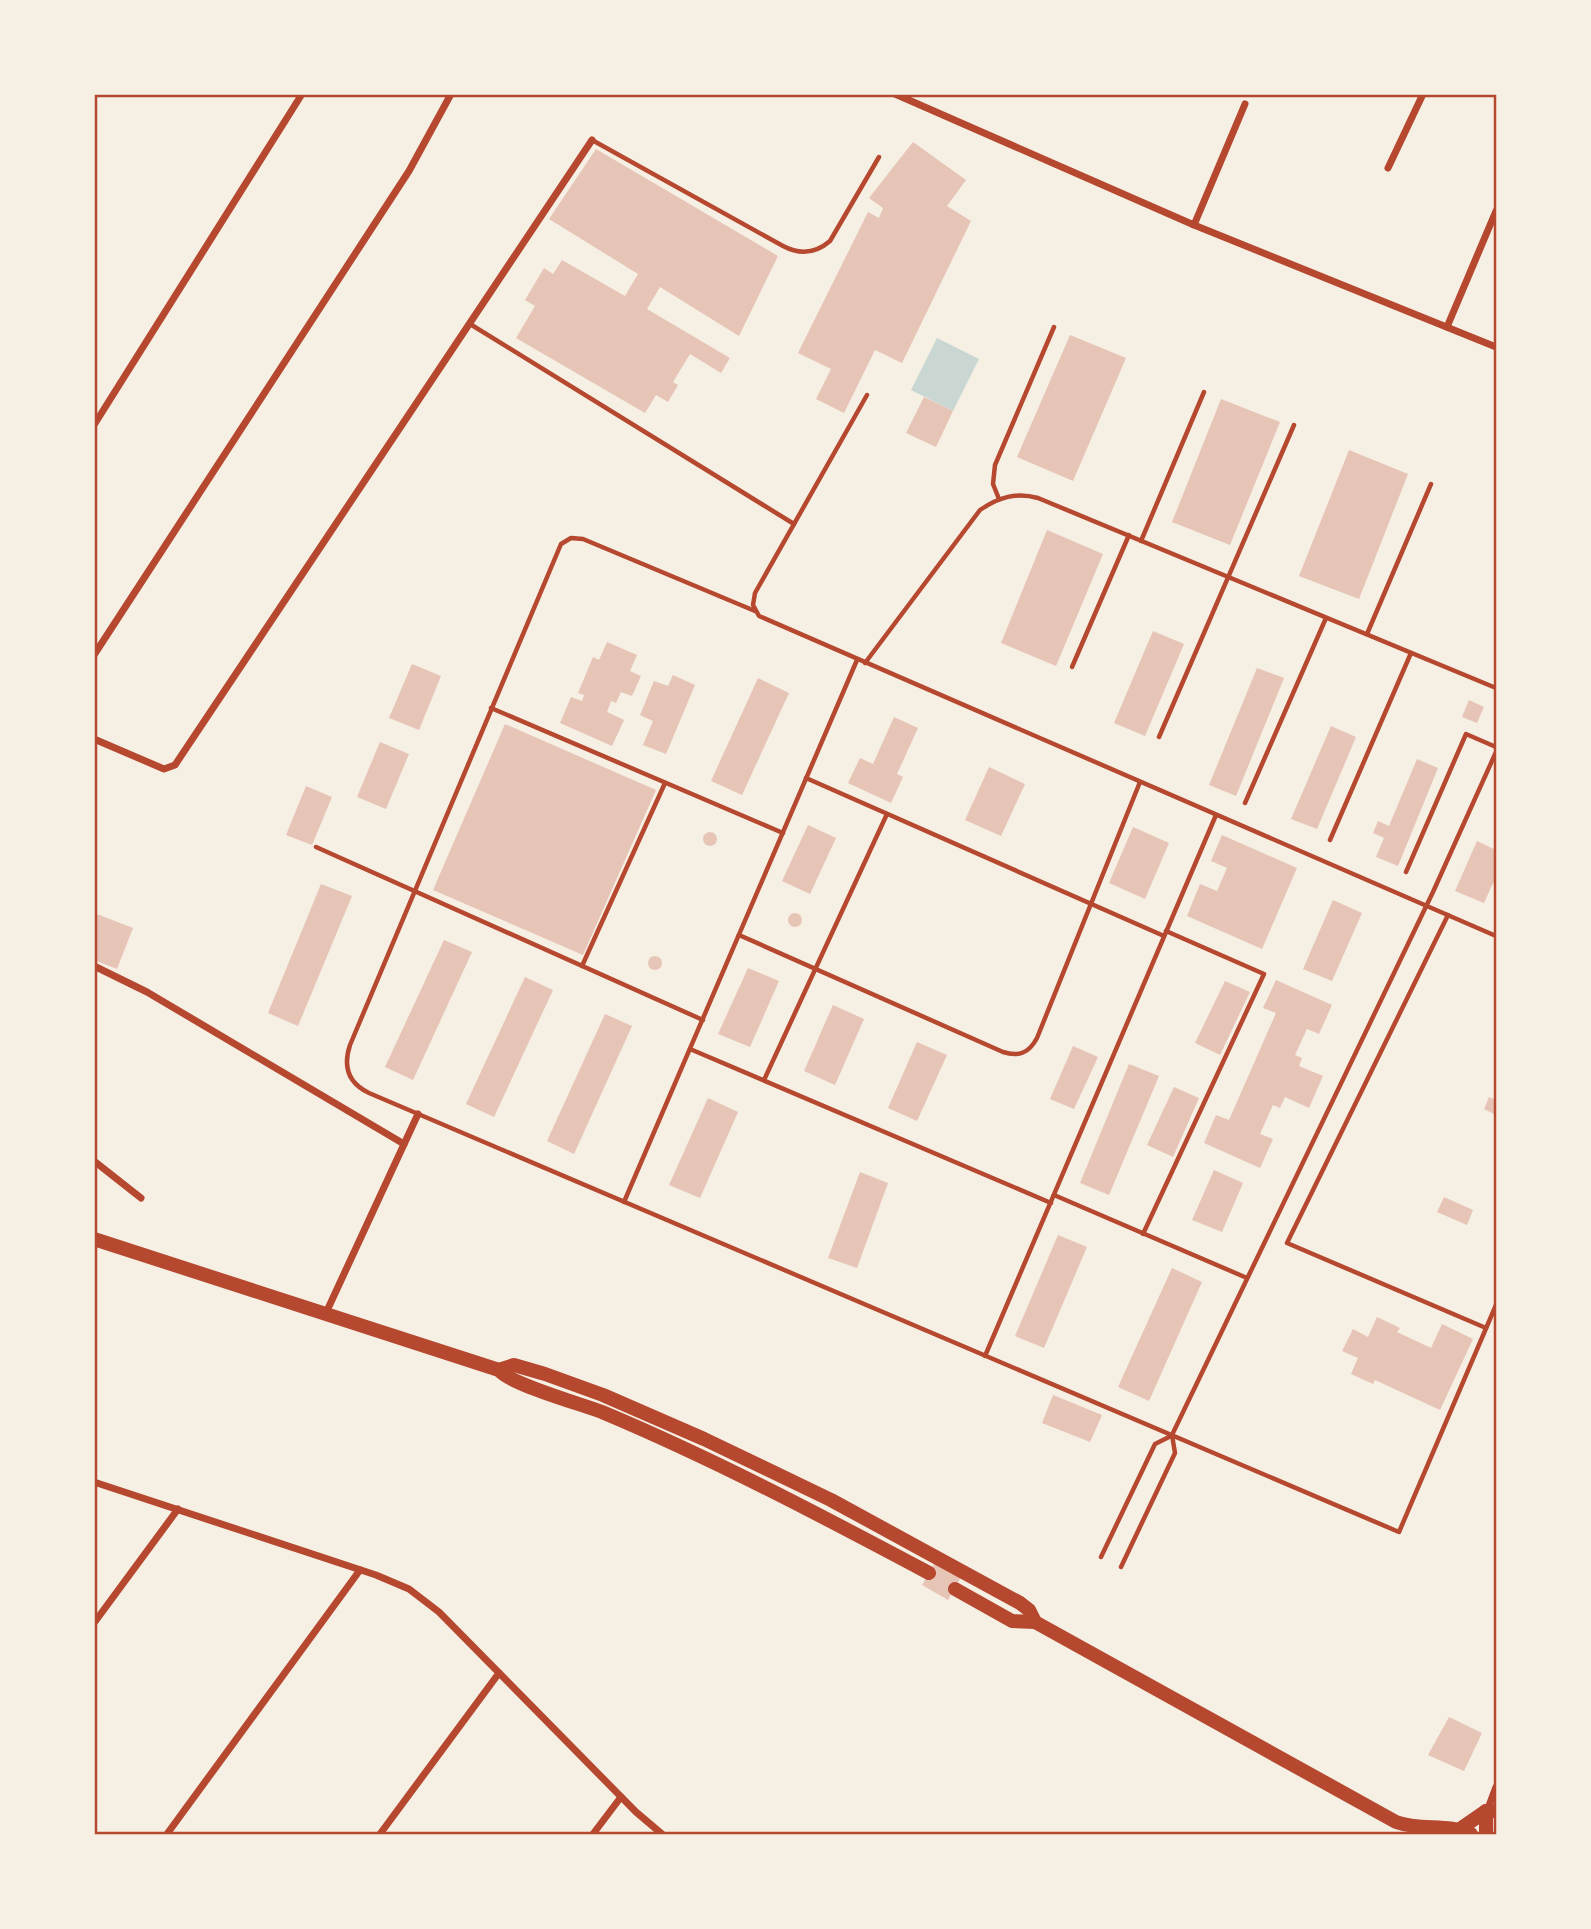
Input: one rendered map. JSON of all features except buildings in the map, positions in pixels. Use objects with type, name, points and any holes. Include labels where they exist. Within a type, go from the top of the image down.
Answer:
[{"type":"main road","points":[[94,1240],[499,1370],[511,1381],[586,1406],[655,1435],[858,1535],[912,1564],[926,1578]]},
{"type":"main road","points":[[499,1370],[514,1365],[586,1388],[768,1469],[1020,1603],[1035,1622],[1396,1822],[1420,1829],[1465,1832],[1491,1811]]},
{"type":"main road","points":[[953,1593],[975,1600],[1012,1621],[1035,1622]]},
{"type":"main road","points":[[1486,1835],[1491,1811]]},
{"type":"street","points":[[94,425],[302,94]]},
{"type":"street","points":[[94,655],[409,171],[451,94]]},
{"type":"street","points":[[895,94],[1194,225],[1496,347]]},
{"type":"street","points":[[1388,168],[1423,94]]},
{"type":"street","points":[[1194,225],[1245,104]]},
{"type":"street","points":[[94,739],[164,769],[175,765],[593,140]]},
{"type":"street","points":[[1447,327],[1496,211]]},
{"type":"street","points":[[94,966],[147,992],[404,1144]]},
{"type":"street","points":[[325,1315],[418,1114]]},
{"type":"street","points":[[94,1161],[141,1198]]},
{"type":"street","points":[[94,1482],[360,1570],[419,1596],[662,1835]]},
{"type":"street","points":[[94,1623],[178,1509]]},
{"type":"street","points":[[167,1835],[360,1570]]},
{"type":"street","points":[[380,1835],[499,1673]]},
{"type":"street","points":[[1491,1811],[1496,1787]]},
{"type":"street","points":[[593,1835],[621,1797]]},
{"type":"lane","points":[[593,140],[783,246],[800,252],[817,250],[830,241],[879,157]]},
{"type":"lane","points":[[468,324],[794,524]]},
{"type":"lane","points":[[999,499],[993,484],[995,465],[1054,327]]},
{"type":"lane","points":[[1141,541],[1204,392]]},
{"type":"lane","points":[[755,611],[755,593],[867,395]]},
{"type":"lane","points":[[1159,737],[1294,425]]},
{"type":"lane","points":[[1367,634],[1431,484]]},
{"type":"lane","points":[[864,663],[972,520],[999,499],[1019,495],[1038,498],[1496,688]]},
{"type":"lane","points":[[1072,667],[1129,535]]},
{"type":"lane","points":[[1496,936],[771,623],[755,611],[583,539],[571,538],[558,548],[351,1045],[346,1064],[351,1078],[361,1089],[1399,1532],[1496,1305]]},
{"type":"lane","points":[[1245,803],[1326,617]]},
{"type":"lane","points":[[1330,840],[1411,653]]},
{"type":"lane","points":[[624,1202],[857,660]]},
{"type":"lane","points":[[491,708],[783,833]]},
{"type":"lane","points":[[1406,872],[1466,734],[1496,747]]},
{"type":"lane","points":[[1121,1567],[1175,1453],[1172,1435],[1426,906],[1496,752]]},
{"type":"lane","points":[[806,778],[1091,904],[1264,974],[1143,1234]]},
{"type":"lane","points":[[739,935],[1003,1052],[1019,1055],[1030,1049],[1037,1038],[1140,782]]},
{"type":"lane","points":[[582,966],[666,783]]},
{"type":"lane","points":[[764,1080],[887,814]]},
{"type":"lane","points":[[985,1356],[1216,815]]},
{"type":"lane","points":[[316,847],[702,1020]]},
{"type":"lane","points":[[1448,915],[1287,1243],[1486,1328]]},
{"type":"lane","points":[[690,1049],[1051,1203]]},
{"type":"lane","points":[[1054,1195],[1247,1278]]},
{"type":"lane","points":[[1101,1558],[1155,1444],[1172,1435]]},
{"type":"shaded area","points":[[937,338],[979,359],[953,411],[911,390]]}]
